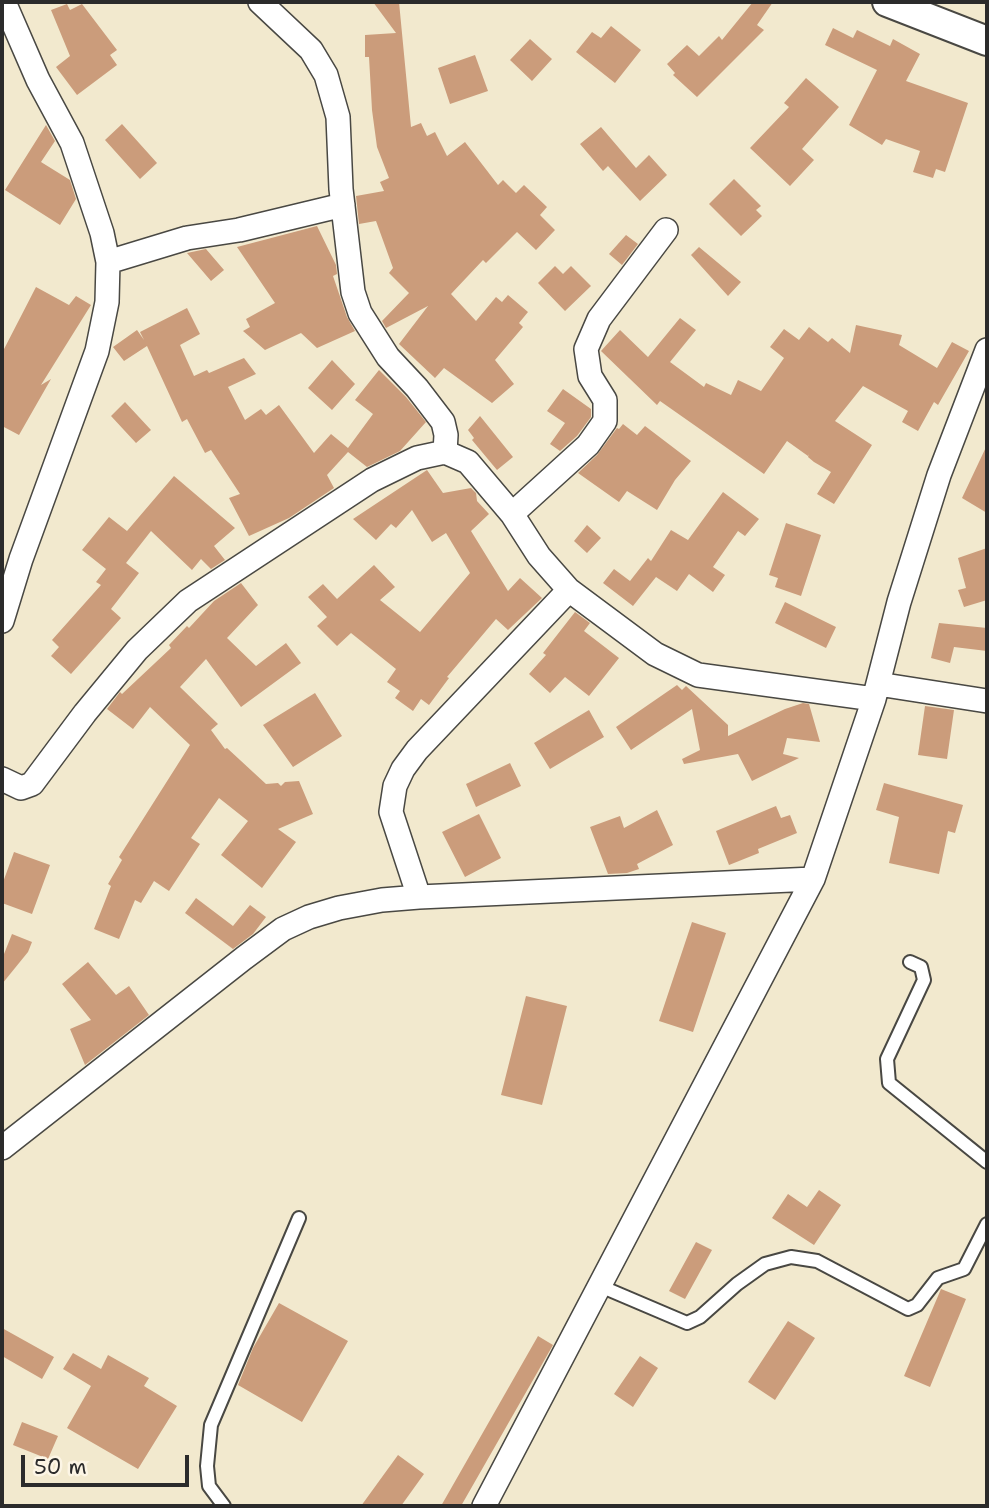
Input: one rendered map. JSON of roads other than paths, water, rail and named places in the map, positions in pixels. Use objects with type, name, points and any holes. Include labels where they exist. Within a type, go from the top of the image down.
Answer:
[{"type":"street","points":[[2,621],[11,556],[97,351],[107,302],[108,262],[102,233],[72,143],[38,80],[4,2]]},
{"type":"street","points":[[260,2],[311,50],[326,75],[338,117],[343,205],[353,292],[360,313],[388,357],[417,388],[443,422],[446,435],[445,452]]},
{"type":"street","points":[[887,2],[987,41]]},
{"type":"street","points":[[108,262],[187,238],[239,230],[343,205]]},
{"type":"street","points":[[512,514],[588,445],[605,421],[605,400],[590,376],[586,349],[599,319],[666,230]]},
{"type":"street","points":[[484,1506],[813,878],[876,691],[899,603],[939,475],[987,350]]},
{"type":"street","points":[[2,779],[20,788],[32,783],[137,650],[188,601],[372,481],[417,458],[445,452],[468,462],[512,514],[539,556],[569,590],[655,654],[691,672],[715,677],[987,701]]},
{"type":"street","points":[[419,897],[391,812],[395,786],[403,769],[416,750],[569,590]]},
{"type":"street","points":[[2,1148],[283,929],[309,917],[382,900],[419,897],[813,878]]},
{"type":"lane","points":[[910,962],[921,967],[924,980],[887,1059],[889,1083],[987,1162]]},
{"type":"lane","points":[[224,1506],[209,1486],[207,1466],[211,1425],[299,1218]]},
{"type":"lane","points":[[600,1286],[687,1323],[700,1317],[737,1284],[765,1264],[791,1257],[817,1261],[908,1309],[917,1306],[938,1278],[964,1269],[987,1224]]}]
